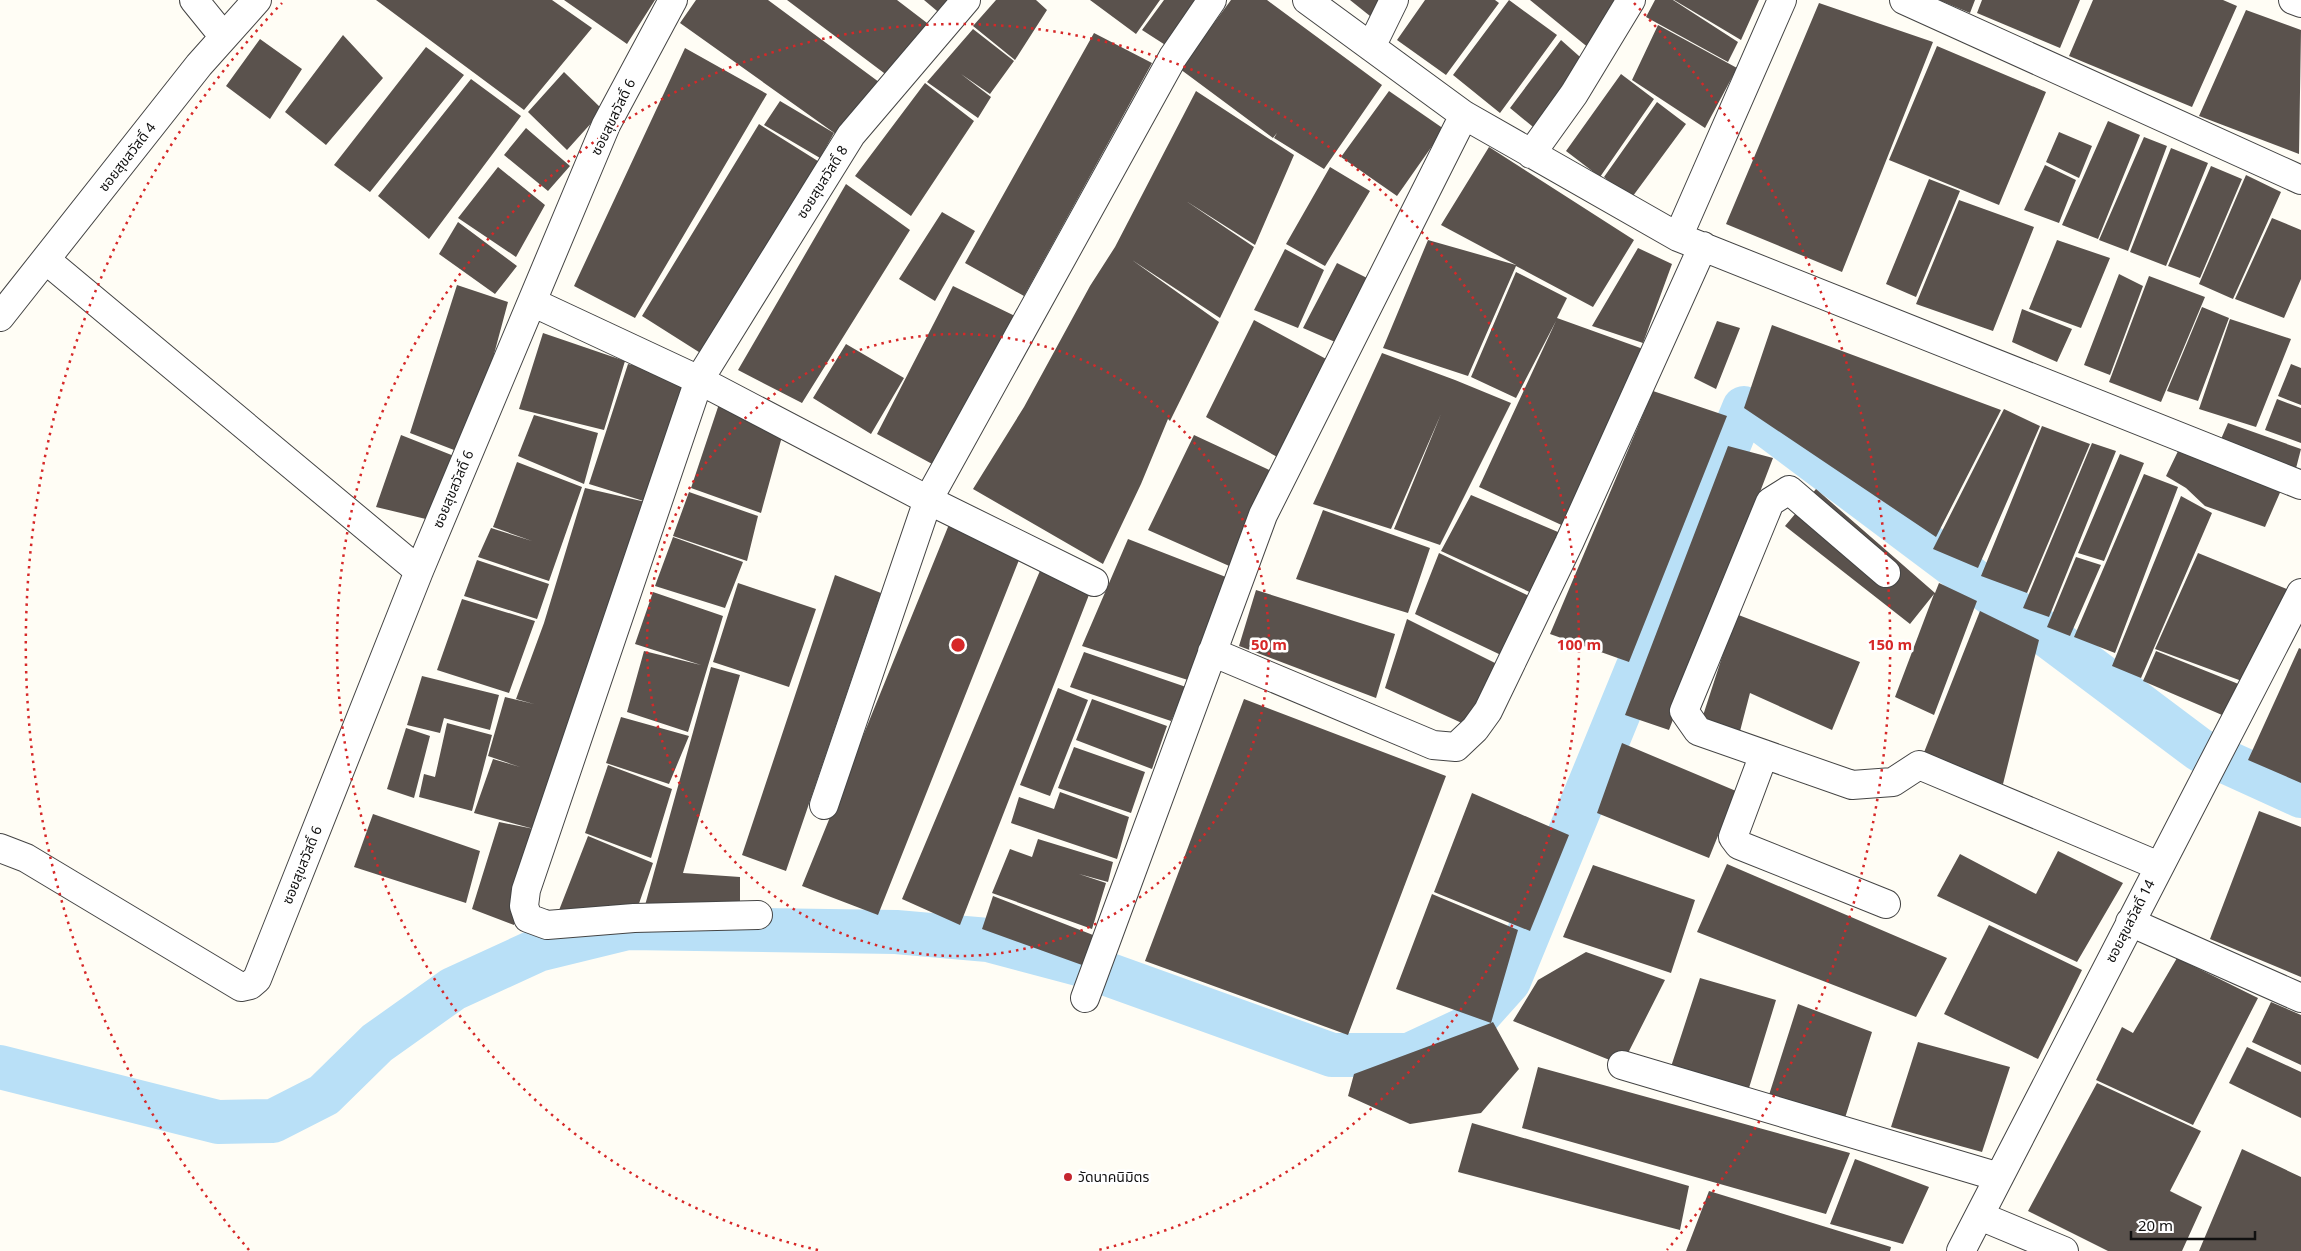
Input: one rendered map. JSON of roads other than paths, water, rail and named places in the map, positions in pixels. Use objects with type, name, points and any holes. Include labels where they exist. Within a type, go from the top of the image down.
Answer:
[{"type":"street","points":[[194,0],[224,37]]},
{"type":"street","name":"ซอยสุขสวัสดิ์ 4","points":[[0,317],[199,65],[257,0]]},
{"type":"street","name":"ซอยสุขสวัสดิ์ 6","points":[[0,848],[26,858],[240,987],[250,985],[257,980],[419,571],[606,125],[673,0]]},
{"type":"street","name":"ซอยสุขสวัสดิ์ 8","points":[[758,915],[634,918],[547,925],[528,918],[524,906],[526,890],[699,380],[851,135],[966,0]]},
{"type":"street","points":[[824,805],[928,500],[1174,57],[1212,0]]},
{"type":"street","points":[[1307,0],[1464,115],[1690,241],[2301,485]]},
{"type":"street","points":[[1371,47],[1394,0]]},
{"type":"street","points":[[1531,154],[1574,94],[1631,0]]},
{"type":"street","points":[[1212,652],[1432,745],[1456,747],[1475,729],[1488,712],[1569,543],[1690,241],[1782,0]]},
{"type":"street","points":[[1904,0],[2301,180]]},
{"type":"street","points":[[2293,0],[2301,3]]},
{"type":"street","points":[[1086,993],[1263,515],[1464,115]]},
{"type":"street","points":[[46,260],[419,571]]},
{"type":"street","points":[[532,302],[699,380],[928,500],[1094,582]]},
{"type":"street","points":[[1886,574],[1789,490],[1770,502],[1684,711],[1698,731],[1852,786],[1893,782],[1919,765],[2159,866]]},
{"type":"street","name":"ซอยสุขสวัสดิ์ 14","points":[[1962,1251],[2223,742],[2293,626],[2301,593]]},
{"type":"street","points":[[1764,754],[1733,836],[1739,845],[1886,904]]},
{"type":"street","points":[[2130,922],[2301,998]]},
{"type":"street","points":[[1622,1065],[1999,1177]]},
{"type":"street","points":[[1980,1216],[2064,1251]]},
{"type":"waterway","points":[[0,1067],[218,1122],[273,1121],[324,1095],[377,1043],[453,989],[538,950],[628,928],[896,932],[988,940],[1082,965],[1332,1055],[1409,1055],[1467,1028],[1509,981],[1744,408],[2200,750],[2301,796]]},
{"type":"place","name":"วัดนาคนิมิตร","points":[[1068,1177]]}]
